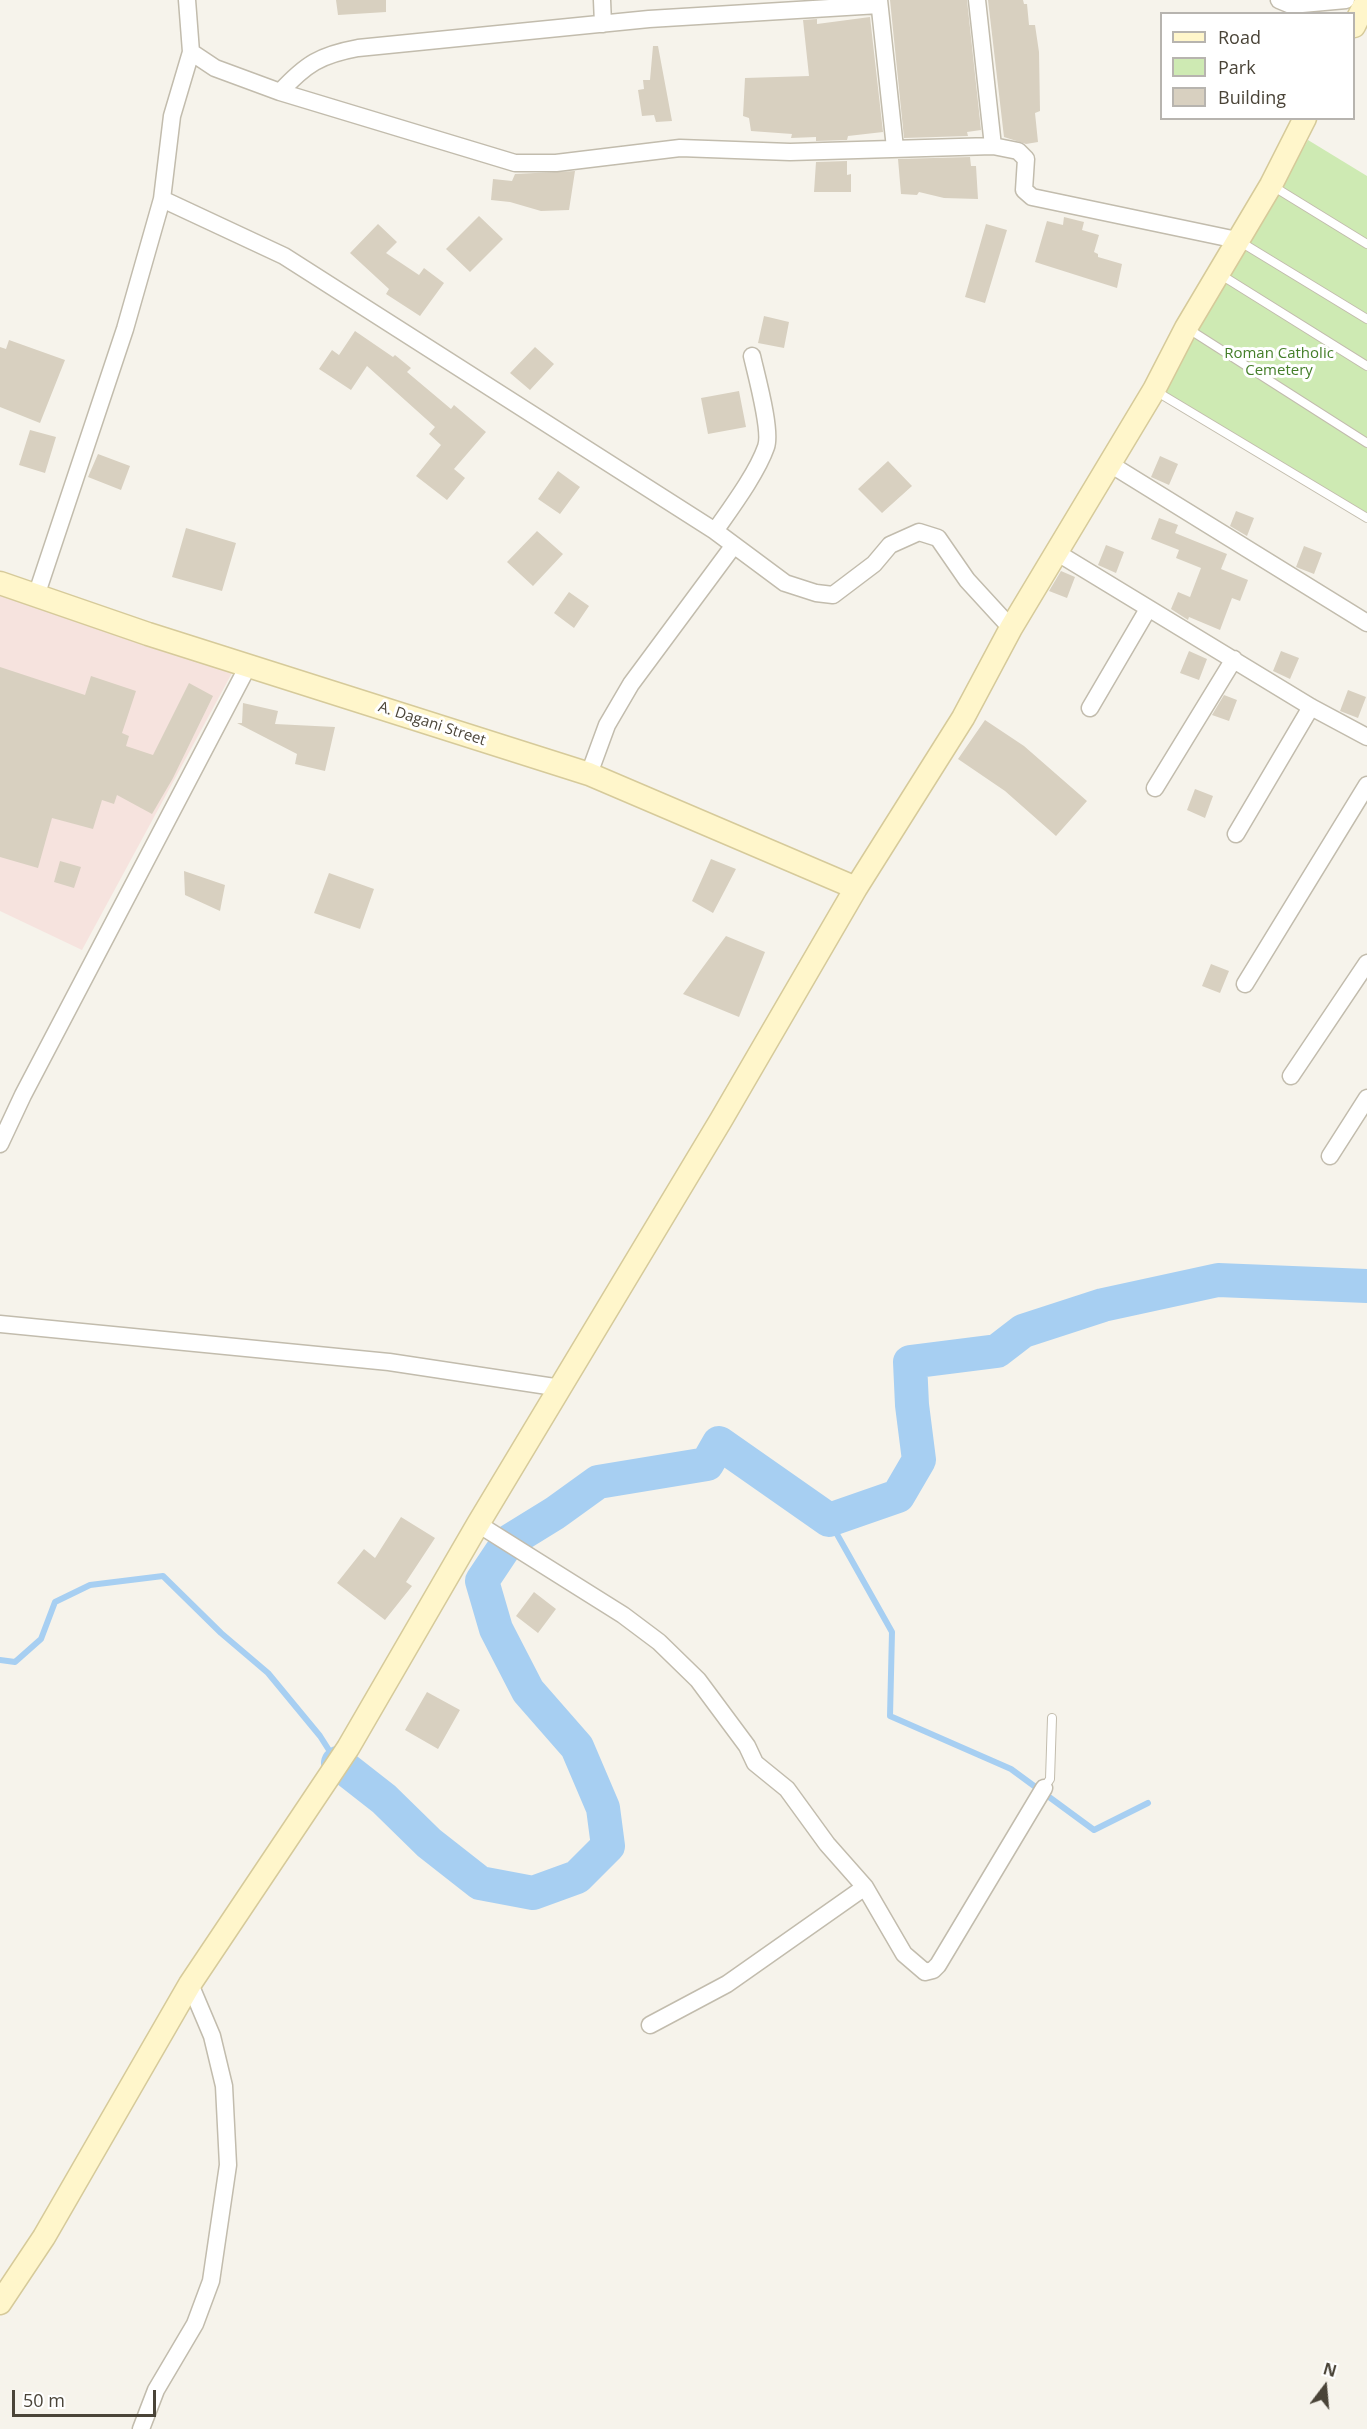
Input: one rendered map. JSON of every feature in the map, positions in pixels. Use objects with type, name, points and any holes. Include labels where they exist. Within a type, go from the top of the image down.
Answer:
[{"type":"main road","points":[[1355,22],[1367,0]]},
{"type":"main road","points":[[0,2302],[44,2238],[189,1984],[348,1748],[484,1527],[561,1388],[856,888],[963,718],[1011,628],[1154,390],[1186,328],[1271,185],[1304,120]]},
{"type":"main road","name":"A. Dagani Street","points":[[0,583],[248,666],[590,774],[856,888]]},
{"type":"street","points":[[36,596],[125,329],[162,199],[172,116],[191,52],[187,0]]},
{"type":"street","points":[[602,0],[603,24]]},
{"type":"street","points":[[978,0],[993,147]]},
{"type":"street","points":[[1279,0],[1292,5],[1346,0]]},
{"type":"street","points":[[280,92],[299,71],[314,60],[333,52],[649,19],[879,2],[895,148]]},
{"type":"street","points":[[191,52],[215,68],[280,92],[515,163],[556,163],[680,148],[790,152],[993,147],[1018,151],[1026,159],[1024,190],[1032,197],[1237,240]]},
{"type":"street","points":[[162,199],[284,256],[715,531],[785,583],[816,593],[833,595],[874,564],[890,546],[919,532],[938,538],[967,580],[1011,628]]},
{"type":"street","points":[[715,531],[742,491],[767,445],[764,411],[752,356]]},
{"type":"street","points":[[1110,464],[1367,623]]},
{"type":"street","points":[[590,774],[607,725],[631,684],[734,545]]},
{"type":"street","points":[[1056,552],[1311,706],[1367,737]]},
{"type":"street","points":[[1090,708],[1149,609]]},
{"type":"street","points":[[1155,788],[1234,659]]},
{"type":"street","points":[[0,1144],[23,1095],[248,666]]},
{"type":"street","points":[[1236,834],[1311,706]]},
{"type":"street","points":[[1245,984],[1367,785]]},
{"type":"street","points":[[1291,1076],[1367,963]]},
{"type":"street","points":[[1330,1155],[1367,1098]]},
{"type":"street","points":[[0,1324],[389,1362],[561,1388]]},
{"type":"street","points":[[484,1527],[623,1615],[659,1642],[698,1680],[747,1746],[756,1763],[787,1789],[827,1844],[865,1887],[904,1954],[920,1969],[928,1972],[938,1965],[1044,1788]]},
{"type":"street","points":[[650,2025],[727,1984],[865,1887]]},
{"type":"street","points":[[141,2429],[156,2390],[195,2324],[211,2281],[228,2165],[224,2086],[212,2036],[189,1984]]},
{"type":"lane","points":[[1271,185],[1367,244]]},
{"type":"lane","points":[[1237,240],[1367,319]]},
{"type":"lane","points":[[1218,273],[1367,366]]},
{"type":"lane","points":[[1186,328],[1367,443]]},
{"type":"lane","points":[[1154,390],[1367,518]]},
{"type":"lane","points":[[1044,1788],[1050,1779],[1052,1718]]},
{"type":"shaded area","points":[[0,591],[232,673],[82,950],[0,911]]},
{"type":"green space","name":"Roman Catholic Cemetery","points":[[1308,140],[1367,176],[1367,518],[1159,395]]},
{"type":"building","points":[[336,0],[386,0],[386,12],[338,15]]},
{"type":"building","points":[[890,0],[967,0],[981,130],[967,132],[968,136],[904,138]]},
{"type":"building","points":[[988,0],[1023,0],[1024,4],[1027,4],[1029,25],[1035,25],[1039,52],[1040,111],[1035,113],[1038,142],[1026,144],[1004,137]]},
{"type":"building","points":[[870,17],[883,132],[848,136],[847,140],[816,141],[816,137],[791,138],[792,134],[751,131],[749,118],[743,116],[745,78],[809,76],[803,20],[817,19],[817,24]]},
{"type":"building","points":[[653,46],[658,46],[672,121],[656,122],[654,115],[642,116],[638,90],[644,89],[643,80],[650,80]]},
{"type":"building","points":[[970,157],[971,166],[976,166],[978,199],[944,198],[919,192],[917,195],[901,194],[898,159]]},
{"type":"building","points":[[847,161],[847,175],[851,174],[851,192],[814,192],[816,162]]},
{"type":"building","points":[[575,171],[569,210],[541,211],[510,202],[491,200],[493,179],[512,181],[515,174]]},
{"type":"building","points":[[479,216],[503,239],[470,272],[446,249]]},
{"type":"building","points":[[1064,217],[1084,222],[1082,230],[1099,235],[1094,252],[1098,254],[1098,257],[1122,264],[1117,288],[1035,262],[1047,221],[1063,225]]},
{"type":"building","points":[[378,224],[397,242],[386,253],[419,275],[424,268],[444,283],[420,316],[386,294],[389,289],[350,253]]},
{"type":"building","points":[[986,224],[1007,230],[985,303],[965,297]]},
{"type":"building","points":[[764,316],[789,322],[784,348],[758,343]]},
{"type":"building","points":[[355,331],[393,357],[395,355],[411,368],[407,372],[451,409],[454,405],[486,432],[454,469],[465,478],[447,500],[416,476],[441,445],[429,434],[435,427],[367,366],[351,390],[319,369],[332,350],[339,355]]},
{"type":"building","points":[[9,340],[65,360],[40,423],[0,407],[0,347],[6,349]]},
{"type":"building","points":[[535,347],[554,364],[530,390],[510,373]]},
{"type":"building","points":[[739,391],[746,427],[708,434],[701,398]]},
{"type":"building","points":[[30,430],[56,437],[45,473],[19,465]]},
{"type":"building","points":[[98,454],[130,466],[121,490],[88,477]]},
{"type":"building","points":[[1160,456],[1178,464],[1169,485],[1151,477]]},
{"type":"building","points":[[888,461],[912,486],[882,513],[858,489]]},
{"type":"building","points":[[558,471],[580,487],[560,514],[538,499]]},
{"type":"building","points":[[1236,511],[1254,518],[1247,536],[1230,526]]},
{"type":"building","points":[[1159,518],[1178,525],[1175,533],[1227,554],[1221,569],[1248,580],[1240,601],[1232,598],[1220,630],[1189,617],[1188,620],[1171,609],[1178,592],[1190,597],[1201,568],[1176,558],[1179,550],[1151,539]]},
{"type":"building","points":[[186,528],[236,543],[222,591],[172,577]]},
{"type":"building","points":[[537,531],[563,554],[533,586],[507,562]]},
{"type":"building","points":[[1106,545],[1124,552],[1116,573],[1098,565]]},
{"type":"building","points":[[1304,546],[1322,553],[1314,574],[1296,567]]},
{"type":"building","points":[[1061,571],[1075,577],[1067,598],[1049,591]]},
{"type":"building","points":[[569,592],[589,606],[574,628],[554,613]]},
{"type":"building","points":[[1189,651],[1207,659],[1199,680],[1180,673]]},
{"type":"building","points":[[1281,651],[1299,658],[1290,679],[1273,671]]},
{"type":"building","points":[[0,667],[85,695],[91,676],[136,691],[122,733],[129,736],[126,746],[153,755],[189,683],[213,696],[173,778],[152,814],[117,795],[114,804],[102,800],[93,829],[52,818],[38,868],[0,857]]},
{"type":"building","points":[[1348,690],[1366,697],[1358,718],[1340,711]]},
{"type":"building","points":[[1224,695],[1237,700],[1229,721],[1212,715]]},
{"type":"building","points":[[243,703],[278,711],[275,724],[335,727],[325,771],[295,764],[297,754],[237,723],[242,723]]},
{"type":"building","points":[[985,720],[1024,746],[1087,801],[1056,836],[1005,791],[958,759]]},
{"type":"building","points":[[1195,789],[1213,796],[1205,818],[1187,810]]},
{"type":"building","points":[[711,859],[736,869],[713,913],[692,901]]},
{"type":"building","points":[[60,861],[81,867],[74,888],[54,882]]},
{"type":"building","points":[[184,871],[225,885],[220,911],[185,895]]},
{"type":"building","points":[[329,873],[374,889],[360,929],[314,913]]},
{"type":"building","points":[[726,936],[765,952],[739,1017],[683,994]]},
{"type":"building","points":[[1211,964],[1229,971],[1220,993],[1202,986]]},
{"type":"building","points":[[401,1517],[435,1538],[406,1582],[412,1586],[385,1620],[337,1583],[364,1549],[375,1558]]},
{"type":"building","points":[[534,1592],[556,1609],[538,1633],[516,1616]]},
{"type":"building","points":[[427,1692],[460,1710],[438,1749],[405,1730]]},
{"type":"waterway","points":[[338,1763],[384,1799],[429,1843],[480,1883],[533,1893],[577,1877],[608,1846],[603,1808],[577,1747],[528,1691],[496,1629],[482,1581],[508,1542],[555,1513],[598,1482],[707,1464],[719,1443],[829,1520],[898,1496],[919,1460],[912,1405],[910,1362],[997,1351],[1023,1331],[1103,1305],[1218,1280],[1367,1286]]},
{"type":"waterway","points":[[829,1520],[892,1632],[890,1716],[1011,1769],[1094,1830],[1148,1803]]},
{"type":"waterway","points":[[0,1660],[15,1662],[41,1639],[55,1602],[90,1585],[163,1576],[221,1633],[268,1673],[320,1736],[334,1758]]}]
